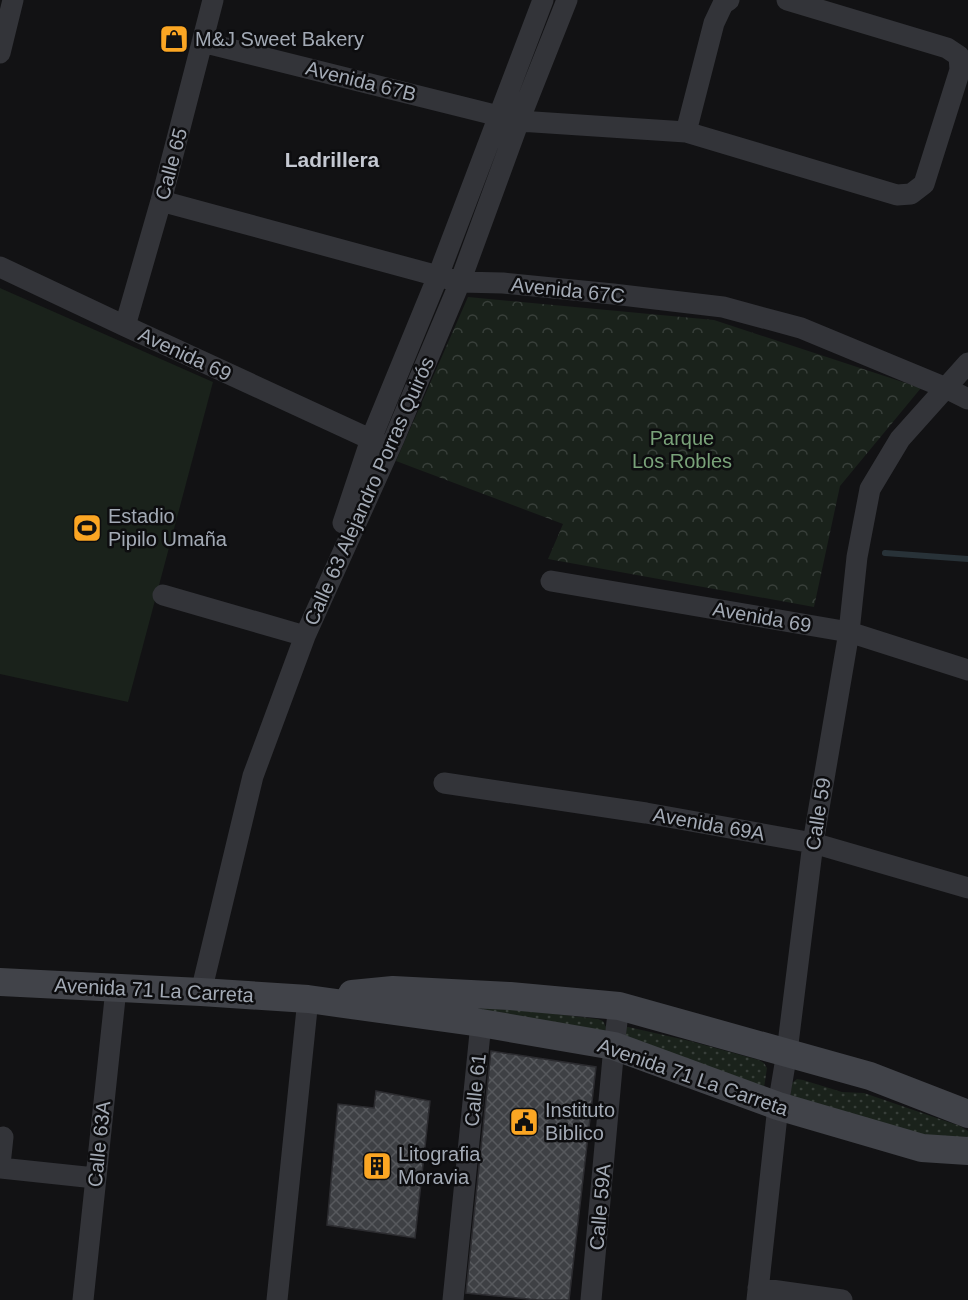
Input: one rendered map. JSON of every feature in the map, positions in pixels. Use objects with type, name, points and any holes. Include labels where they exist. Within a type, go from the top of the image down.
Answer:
[{"type":"street","points":[[0,53],[13,0]]},
{"type":"street","name":"Calle 65","points":[[125,326],[161,201],[213,0]]},
{"type":"street","name":"Calle 63 Alejandro Porras Quirós","points":[[201,992],[253,776],[380,443],[438,276],[543,0]]},
{"type":"street","name":"Calle 63 Alejandro Porras Quirós","points":[[380,443],[460,282],[519,121],[567,0]]},
{"type":"street","points":[[686,132],[714,22],[723,4],[729,0]]},
{"type":"street","name":"Avenida 67B","points":[[202,42],[519,121],[686,132],[897,195],[911,194],[924,184],[960,70],[959,56],[946,48],[788,0]]},
{"type":"street","name":"Avenida 67C","points":[[161,201],[460,282],[503,283],[723,307],[801,328],[968,399]]},
{"type":"street","name":"Avenida 69","points":[[0,267],[380,443]]},
{"type":"street","name":"Calle 59","points":[[757,1294],[778,1106],[813,843],[849,632],[857,557],[870,489],[900,439],[968,363]]},
{"type":"street","name":"Avenida 69","points":[[551,581],[849,632],[968,670]]},
{"type":"street","points":[[163,594],[305,636]]},
{"type":"street","name":"Avenida 69A","points":[[444,783],[646,813],[813,843],[968,888]]},
{"type":"street","name":"Avenida 71 La Carreta","points":[[0,981],[308,999],[481,1023],[614,1046],[778,1106],[922,1148],[968,1151]]},
{"type":"street","name":"Calle 63A","points":[[83,1300],[116,988]]},
{"type":"street","name":"Avenida 71 La Carreta","points":[[308,999],[393,990],[510,996],[620,1006],[870,1076],[968,1114]]},
{"type":"street","points":[[277,1300],[308,999]]},
{"type":"street","name":"Calle 59A","points":[[591,1300],[614,1046],[620,1006]]},
{"type":"street","name":"Calle 61","points":[[453,1300],[481,1023]]},
{"type":"street","points":[[3,1137],[0,1167],[95,1178]]},
{"type":"street","points":[[757,1294],[842,1300]]},
{"type":"green space","name":"Estadio Pipilo Umaña","points":[[0,288],[213,382],[128,702],[0,674]]},
{"type":"green space","name":"Parque Los Robles","points":[[468,297],[714,320],[921,388],[840,486],[814,607],[548,559],[563,524],[396,461]]},
{"type":"green space","points":[[427,999],[598,1019],[603,1021],[606,1027],[605,1033]]},
{"type":"green space","points":[[624,1026],[759,1060],[767,1068],[764,1088],[618,1042]]},
{"type":"green space","points":[[797,1079],[842,1092],[864,1093],[960,1126],[968,1131],[968,1147],[790,1099],[792,1083]]},
{"type":"building","name":"Instituto Biblico","points":[[491,1051],[596,1067],[569,1300],[538,1300],[466,1293]]},
{"type":"building","name":"Litografia Moravia","points":[[376,1091],[430,1101],[415,1238],[327,1225],[338,1104],[374,1108]]},
{"type":"waterway","points":[[885,553],[968,559]]},
{"type":"place","name":"M&J Sweet Bakery","points":[[174,39]]},
{"type":"place","name":"Estadio Pipilo Umaña","points":[[87,528]]},
{"type":"place","name":"Instituto Biblico","points":[[524,1122]]},
{"type":"place","name":"Litografia Moravia","points":[[377,1166]]},
{"type":"district","name":"Ladrillera","points":[[332,160]]}]
